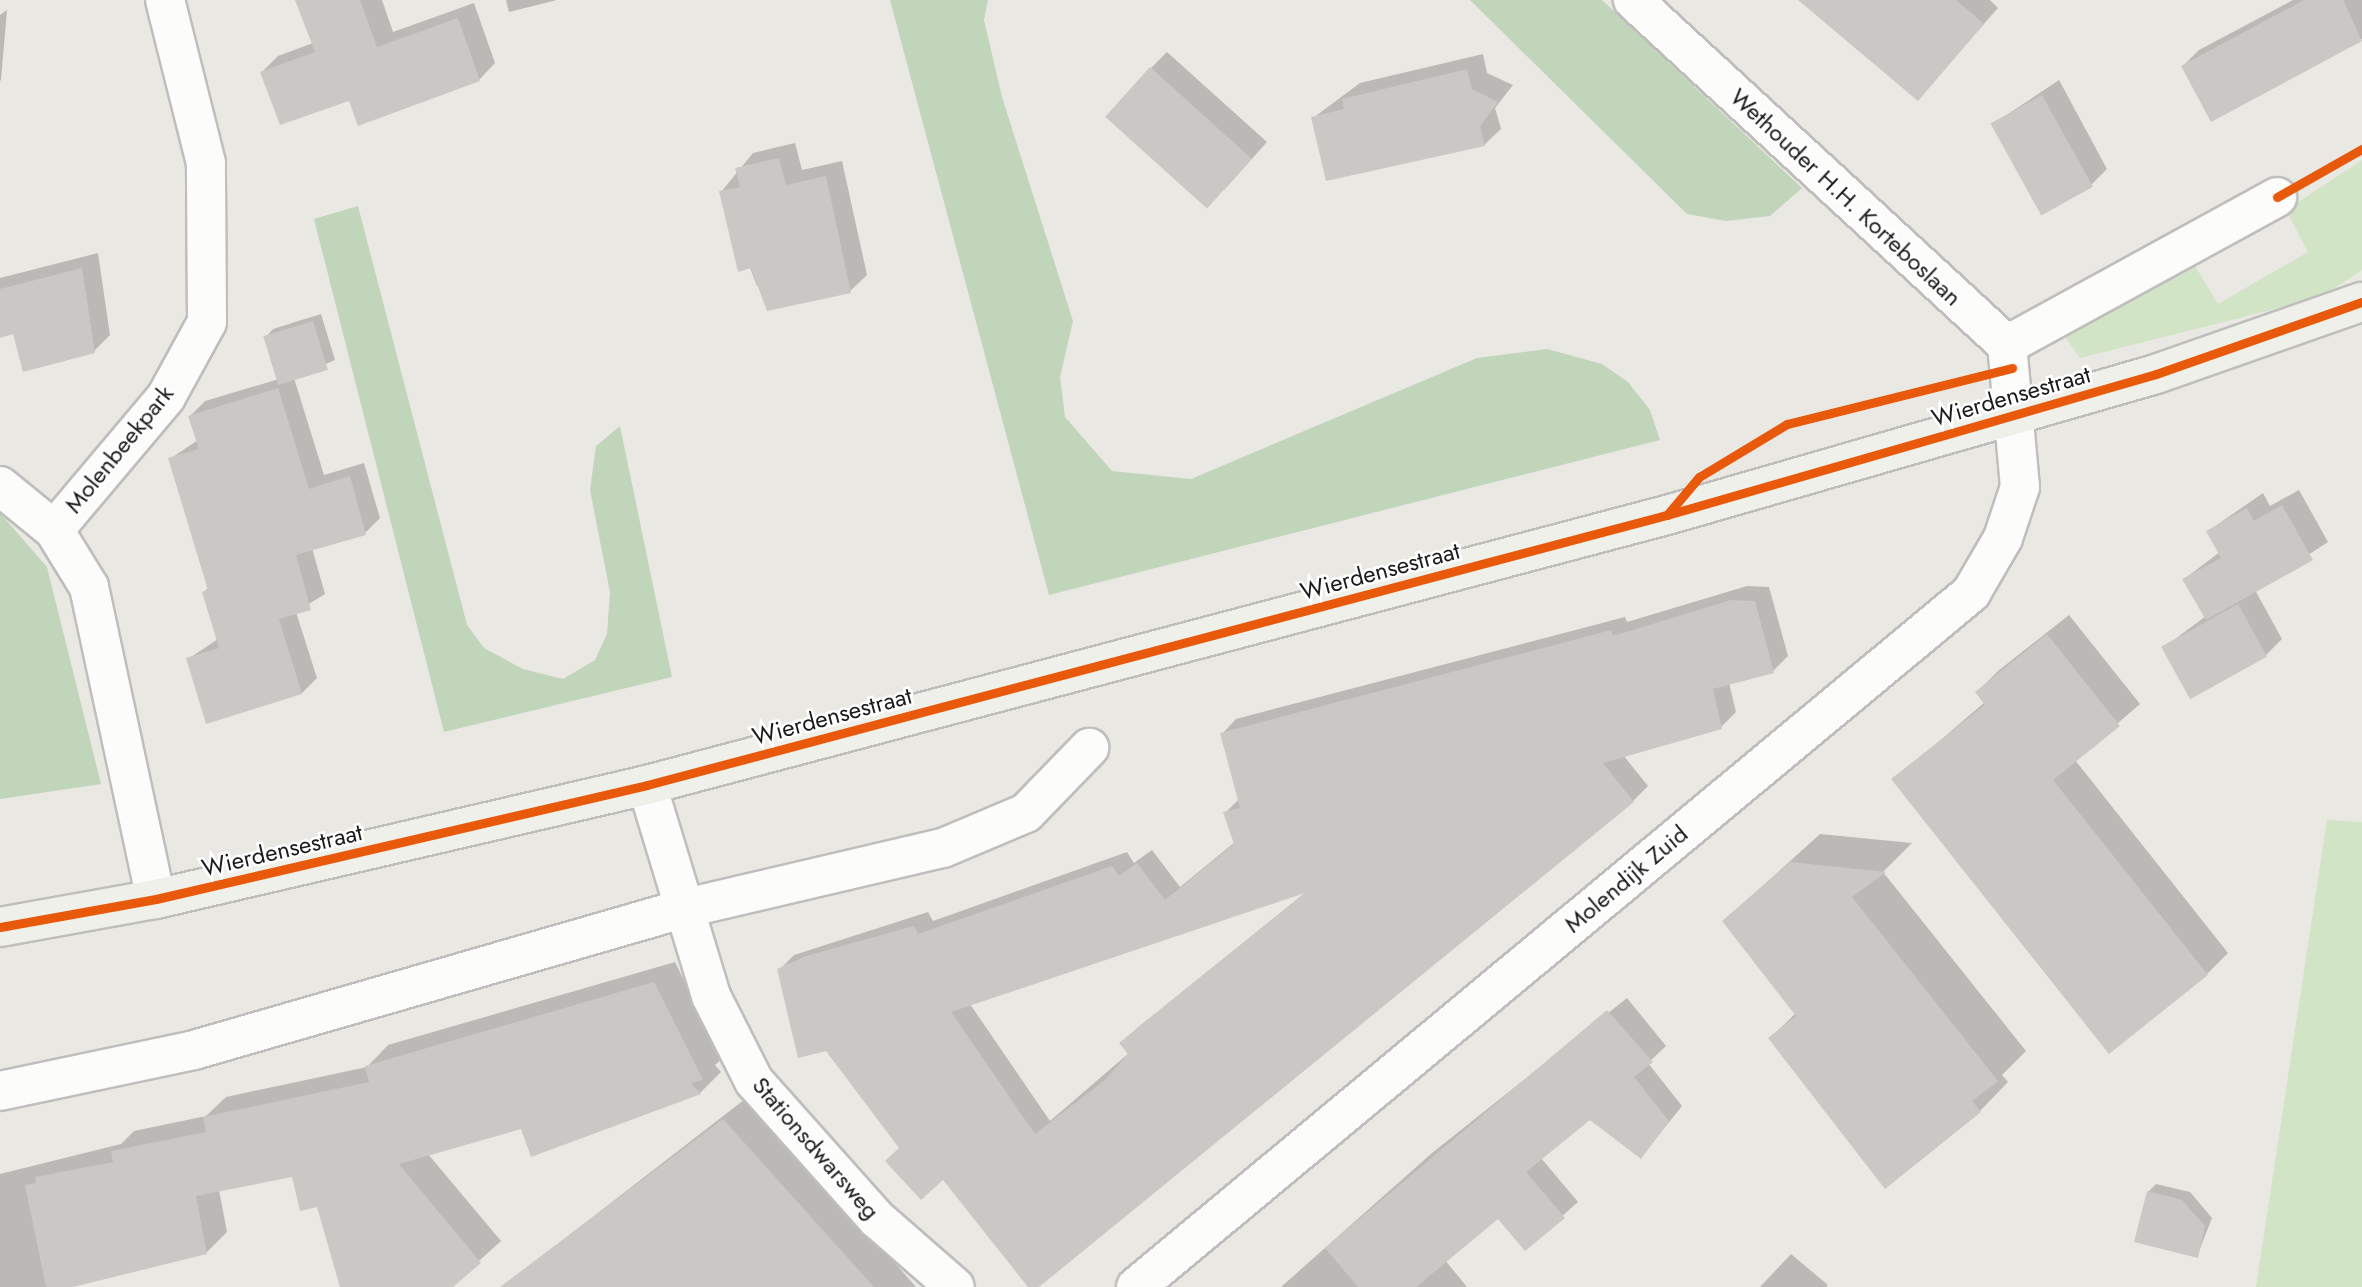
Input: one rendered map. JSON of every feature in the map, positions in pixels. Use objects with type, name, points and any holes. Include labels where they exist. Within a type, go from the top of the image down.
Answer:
[{"type":"main road","name":"Wierdensestraat","points":[[0,928],[156,898],[647,785],[2016,415],[2362,302]]},
{"type":"street","name":"Molenbeekpark","points":[[54,530],[166,397],[207,322],[206,163],[165,0]]},
{"type":"street","name":"Wethouder H.H. Korteboslaan","points":[[1633,0],[2007,345]]},
{"type":"street","name":"Wierdensestraat","points":[[2007,345],[2277,197]]},
{"type":"street","points":[[2007,345],[2016,415]]},
{"type":"street","name":"Molendijk Zuid","points":[[1136,1287],[1971,593],[2003,538],[2020,487],[2016,415]]},
{"type":"street","name":"Molenbeekpark","points":[[0,486],[54,530],[89,587],[156,898]]},
{"type":"street","points":[[0,1091],[194,1050],[682,909],[943,848],[1026,813],[1089,748]]},
{"type":"street","name":"Stationsdwarsweg","points":[[647,785],[682,909],[711,996],[754,1081],[877,1219],[955,1287]]},
{"type":"green space","points":[[890,0],[988,0],[984,20],[1002,97],[1073,321],[1060,377],[1065,417],[1112,471],[1191,479],[1477,358],[1547,349],[1602,364],[1628,382],[1650,410],[1660,440],[1049,595]]},
{"type":"green space","points":[[1470,0],[1602,0],[1802,188],[1770,216],[1726,221],[1687,214]]},
{"type":"green space","points":[[2362,160],[2362,270],[2319,298],[2080,358],[2063,334],[2193,263],[2218,304],[2308,252],[2286,210]]},
{"type":"green space","points":[[358,206],[467,625],[484,648],[523,669],[563,679],[595,660],[607,634],[610,592],[590,490],[596,446],[620,426],[672,677],[444,732],[314,219]]},
{"type":"green space","points":[[0,513],[47,567],[101,784],[0,799]]},
{"type":"green space","points":[[2327,820],[2362,822],[2362,1287],[2256,1287]]},
{"type":"building","points":[[295,0],[360,0],[377,47],[458,18],[480,81],[358,126],[349,101],[280,125],[260,72],[315,52]]},
{"type":"building","points":[[1798,0],[1956,0],[1984,24],[1918,101]]},
{"type":"building","points":[[2304,0],[2343,0],[2362,41],[2211,122],[2181,66]]},
{"type":"building","points":[[1150,67],[1252,159],[1207,208],[1105,117]]},
{"type":"building","points":[[1467,69],[1472,89],[1498,102],[1480,126],[1485,146],[1326,181],[1311,117],[1344,109],[1342,99]]},
{"type":"building","points":[[2042,95],[2093,187],[2041,215],[1990,124]]},
{"type":"building","points":[[779,158],[786,185],[826,176],[851,293],[767,311],[751,268],[738,272],[719,191],[740,187],[735,168]]},
{"type":"building","points":[[82,268],[95,353],[23,372],[13,334],[0,338],[0,289]]},
{"type":"building","points":[[313,321],[328,370],[278,385],[263,336]]},
{"type":"building","points":[[278,388],[309,489],[350,476],[366,535],[296,555],[311,610],[279,619],[302,694],[206,724],[186,658],[219,648],[202,592],[208,590],[168,458],[199,449],[188,416]]},
{"type":"building","points":[[2282,505],[2313,560],[2206,620],[2182,579],[2221,558],[2206,531],[2247,508],[2254,521]]},
{"type":"building","points":[[1731,600],[1755,601],[1774,673],[1713,689],[1722,729],[1603,763],[1634,802],[1039,1287],[1028,1287],[943,1180],[921,1200],[885,1161],[899,1148],[826,1051],[798,1058],[777,969],[806,956],[914,926],[918,934],[1112,866],[1119,876],[1137,863],[1165,900],[1234,844],[1223,812],[1240,808],[1220,733],[1611,630],[1613,636]],"holes":[[[1305,893],[1119,1043],[1128,1054],[1105,1080],[1035,1134],[951,1012]]]},
{"type":"building","points":[[2238,604],[2267,656],[2190,699],[2161,647]]},
{"type":"building","points":[[2047,634],[2120,726],[2053,780],[2208,975],[2109,1054],[1891,779],[1985,705],[1975,692]]},
{"type":"building","points":[[1790,862],[1886,872],[1852,897],[1998,1081],[1972,1101],[1981,1112],[1885,1189],[1768,1038],[1796,1016],[1722,921]]},
{"type":"building","points":[[654,982],[703,1080],[691,1083],[701,1094],[531,1157],[521,1129],[399,1164],[481,1263],[453,1287],[340,1287],[317,1207],[300,1211],[292,1177],[196,1196],[207,1254],[73,1287],[46,1287],[25,1185],[36,1183],[35,1177],[113,1162],[111,1151],[206,1132],[203,1117],[369,1082],[365,1066]]},
{"type":"building","points":[[1607,1010],[1653,1062],[1634,1077],[1669,1121],[1641,1159],[1590,1120],[1526,1172],[1565,1218],[1525,1251],[1498,1219],[1416,1287],[1358,1287],[1325,1248]]},
{"type":"building","points":[[723,1119],[874,1287],[500,1287]]},
{"type":"building","points":[[2147,1191],[2182,1200],[2205,1226],[2198,1258],[2134,1242]]},
{"type":"cycle path","points":[[2277,197],[2362,149]]},
{"type":"cycle path","points":[[0,927],[156,899],[647,785],[1667,515],[2156,374],[2362,302]]},
{"type":"cycle path","points":[[1667,515],[1699,477],[1787,424],[2012,368]]}]
